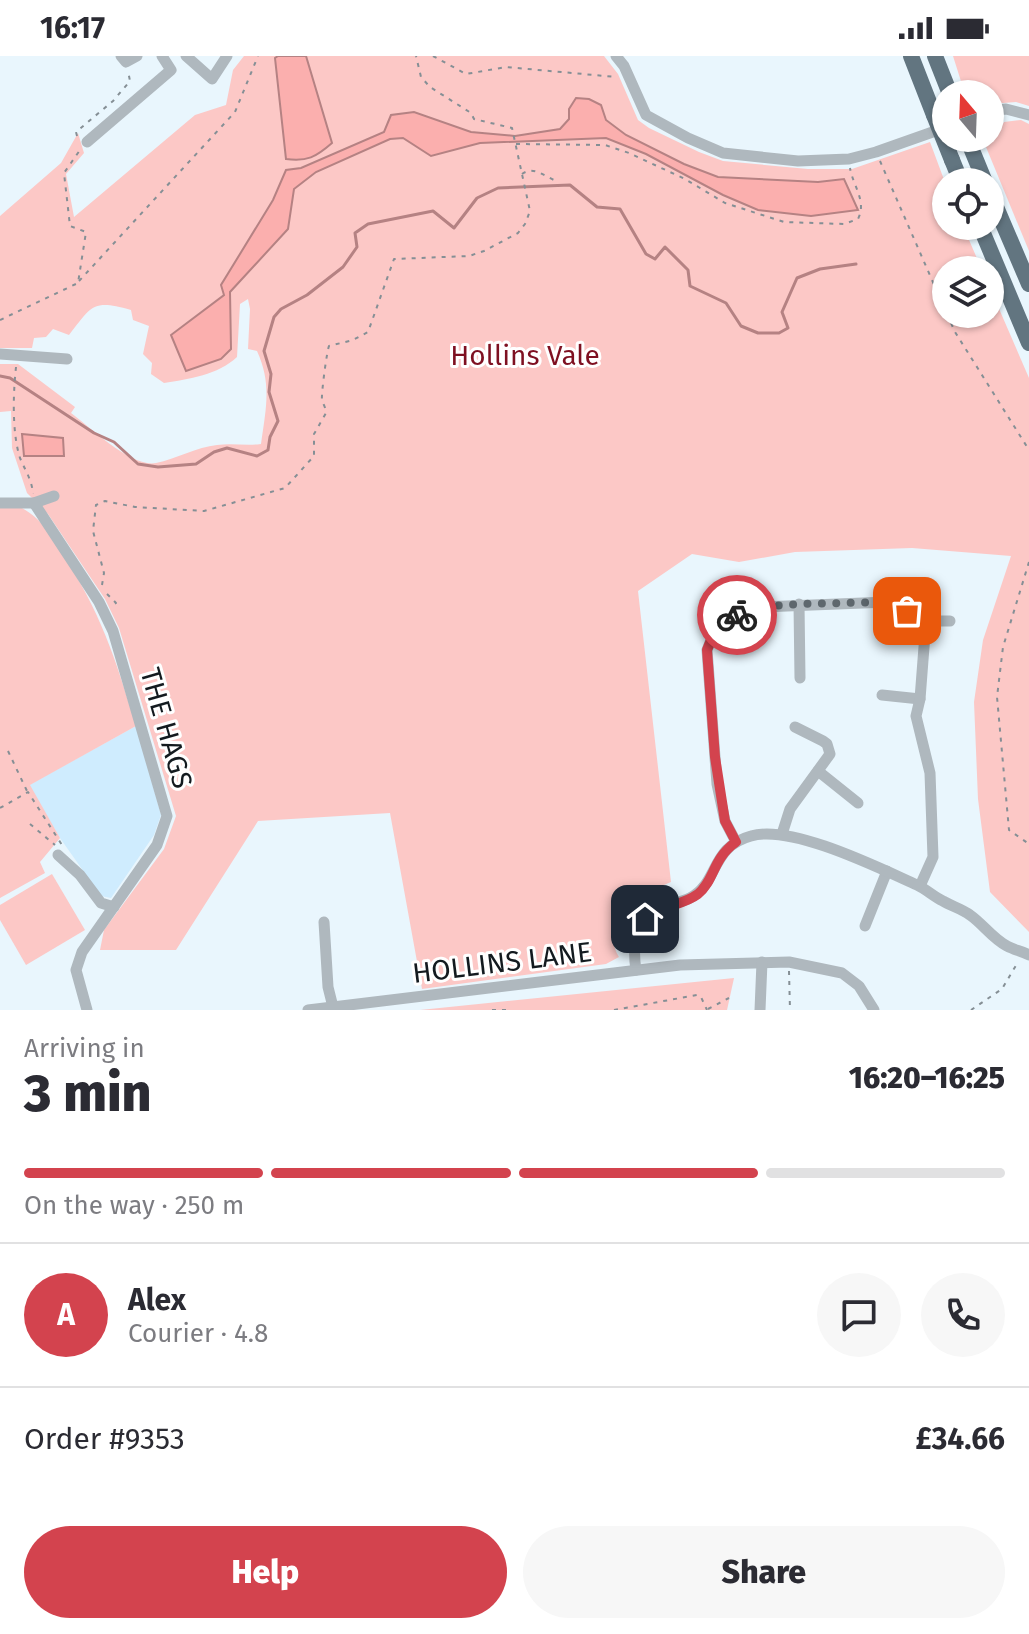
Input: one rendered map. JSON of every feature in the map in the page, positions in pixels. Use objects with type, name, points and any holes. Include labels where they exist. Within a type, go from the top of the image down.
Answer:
[{"type":"highway","points":[[911,56],[932,103]]},
{"type":"highway","points":[[935,56],[944,80]]},
{"type":"highway","points":[[1004,226],[1029,284]]},
{"type":"highway","points":[[986,240],[1029,343]]},
{"type":"street","points":[[162,56],[171,70]]},
{"type":"street","points":[[87,142],[185,56],[212,79],[227,56]]},
{"type":"street","points":[[616,56],[641,109],[651,119],[723,153],[798,161],[849,159],[876,152],[932,125]]},
{"type":"street","points":[[1004,109],[1029,115]]},
{"type":"street","points":[[0,354],[67,359]]},
{"type":"street","points":[[0,503],[34,503],[54,496]]},
{"type":"street","name":"THE HAGS","points":[[34,503],[103,610],[113,631],[167,816],[157,845],[82,952],[76,970],[87,1010]]},
{"type":"street","points":[[736,842],[725,821],[717,784],[707,650],[718,623],[759,607],[888,602],[926,621],[950,621]]},
{"type":"street","points":[[799,604],[800,678]]},
{"type":"street","points":[[920,886],[933,857],[930,773],[916,716],[926,621]]},
{"type":"street","points":[[882,695],[920,699]]},
{"type":"street","points":[[782,834],[794,802],[830,754],[827,744],[795,727]]},
{"type":"street","points":[[818,771],[858,803]]},
{"type":"street","points":[[636,970],[634,945],[645,919],[665,906],[684,901],[700,892],[721,855],[736,842],[752,835],[782,834],[866,861],[968,913],[1004,945],[1026,954]]},
{"type":"street","points":[[58,855],[80,875],[101,903],[114,907]]},
{"type":"street","points":[[865,926],[887,871]]},
{"type":"street","points":[[324,922],[328,987],[333,1007]]},
{"type":"street","points":[[760,1010],[762,962]]},
{"type":"street","name":"HOLLINS LANE","points":[[308,1010],[680,965],[762,962],[789,962],[842,973],[859,986],[874,1010]]},
{"type":"path","points":[[0,320],[78,283],[235,112],[258,56]]},
{"type":"path","points":[[103,610],[116,603],[104,592],[102,584],[104,573],[93,531],[96,505],[105,501],[135,507],[204,511],[285,488],[314,456],[314,434],[326,413],[321,398],[326,376],[326,350],[329,346],[353,340],[368,332],[394,259],[469,256],[507,240],[525,224],[530,211],[512,128],[474,119],[471,113],[430,87],[421,77],[416,56]]},
{"type":"path","points":[[433,56],[466,74],[506,67],[629,78]]},
{"type":"path","points":[[78,283],[86,232],[70,226],[64,173],[81,152],[76,132],[113,101],[130,81],[128,58]]},
{"type":"path","points":[[516,144],[605,145],[685,179],[725,203],[784,222],[844,224],[858,219],[862,203],[849,159]]},
{"type":"path","points":[[876,152],[932,281]]},
{"type":"path","points":[[521,175],[525,171],[537,170],[554,180]]},
{"type":"path","points":[[540,173],[546,178]]},
{"type":"path","points":[[953,328],[1029,450]]},
{"type":"path","points":[[16,363],[14,416],[20,456],[32,483],[34,503]]},
{"type":"path","points":[[1029,562],[1003,647],[997,697],[1009,830],[1029,844]]},
{"type":"path","points":[[8,751],[28,792],[63,846],[47,841],[30,824]]},
{"type":"path","points":[[0,808],[28,792]]},
{"type":"path","points":[[971,1010],[1002,989],[1026,954]]},
{"type":"path","points":[[789,962],[790,1010]]},
{"type":"path","points":[[614,1010],[697,995],[707,1010],[729,998]]},
{"type":"path","points":[[492,1010],[509,1010]]},
{"type":"shaded area","points":[[306,56],[332,143],[306,159],[286,159],[275,58]]},
{"type":"shaded area","points":[[576,98],[589,99],[601,105],[606,120],[626,135],[718,177],[818,182],[844,179],[858,210],[811,216],[758,210],[646,154],[606,138],[480,143],[431,156],[403,138],[390,139],[316,172],[294,189],[288,229],[230,292],[231,349],[221,359],[186,371],[171,335],[224,295],[221,285],[273,200],[286,170],[301,168],[384,132],[391,115],[414,112],[471,132],[515,136],[560,129],[569,119],[569,109]]},
{"type":"shaded area","points":[[22,434],[63,438],[64,456],[24,456]]},
{"type":"shaded area","points":[[136,726],[161,815],[154,835],[111,898],[101,896],[60,838],[29,785]]},
{"type":"green space","name":"Hollins Vale","points":[[244,56],[604,56],[618,74],[638,120],[649,128],[723,161],[808,169],[852,169],[930,142],[940,168],[932,168],[932,240],[969,240],[976,256],[932,256],[932,328],[1004,328],[1004,320],[1029,378],[1029,932],[990,892],[978,799],[974,702],[983,640],[1011,556],[912,548],[795,552],[739,562],[692,554],[638,591],[671,882],[638,901],[619,921],[614,945],[619,957],[606,964],[422,989],[390,813],[258,821],[176,950],[100,950],[104,930],[164,849],[176,816],[119,628],[105,599],[48,514],[27,493],[12,448],[11,411],[0,412],[0,364],[18,364],[75,407],[71,413],[100,436],[124,453],[146,463],[164,461],[209,446],[261,444],[266,407],[265,374],[257,351],[248,349],[248,299],[240,304],[237,357],[212,372],[183,380],[164,383],[151,374],[152,363],[143,354],[149,326],[133,320],[131,310],[108,305],[88,311],[69,335],[53,329],[46,337],[34,338],[32,348],[0,348],[0,216],[61,163],[78,133],[84,153],[66,174],[74,217],[195,115],[226,105],[233,70]]},
{"type":"green space","points":[[953,56],[1029,56],[1029,106],[1004,103],[1004,80],[961,80]]},
{"type":"green space","points":[[1021,120],[1029,124],[1029,251],[1004,191],[1004,168],[995,168],[988,152],[1004,152],[1004,122]]},
{"type":"green space","points":[[20,507],[43,526],[86,594],[114,657],[136,726],[30,785],[60,838],[40,862],[45,873],[0,898],[0,508]]},
{"type":"green space","points":[[52,874],[85,930],[26,965],[0,920],[0,905]]},
{"type":"green space","points":[[734,978],[727,1010],[420,1010]]},
{"type":"waterway","points":[[0,376],[10,378],[94,433],[114,442],[138,464],[158,467],[196,464],[214,452],[227,448],[257,456],[268,450],[278,421],[269,392],[271,374],[264,351],[274,317],[281,309],[307,295],[343,267],[357,247],[355,233],[368,224],[433,211],[454,228],[477,198],[498,188],[570,185],[597,207],[620,209],[646,254],[655,259],[665,247],[688,270],[690,286],[726,303],[741,326],[758,333],[779,333],[788,328],[782,312],[797,278],[820,269],[856,264]]},
{"type":"way so far","points":[[737,615],[759,607],[799,604],[888,602],[907,611]]},
{"type":"route","points":[[645,919],[654,911],[700,892],[721,855],[736,842],[725,821],[717,784],[707,650],[718,623],[737,615]]}]
